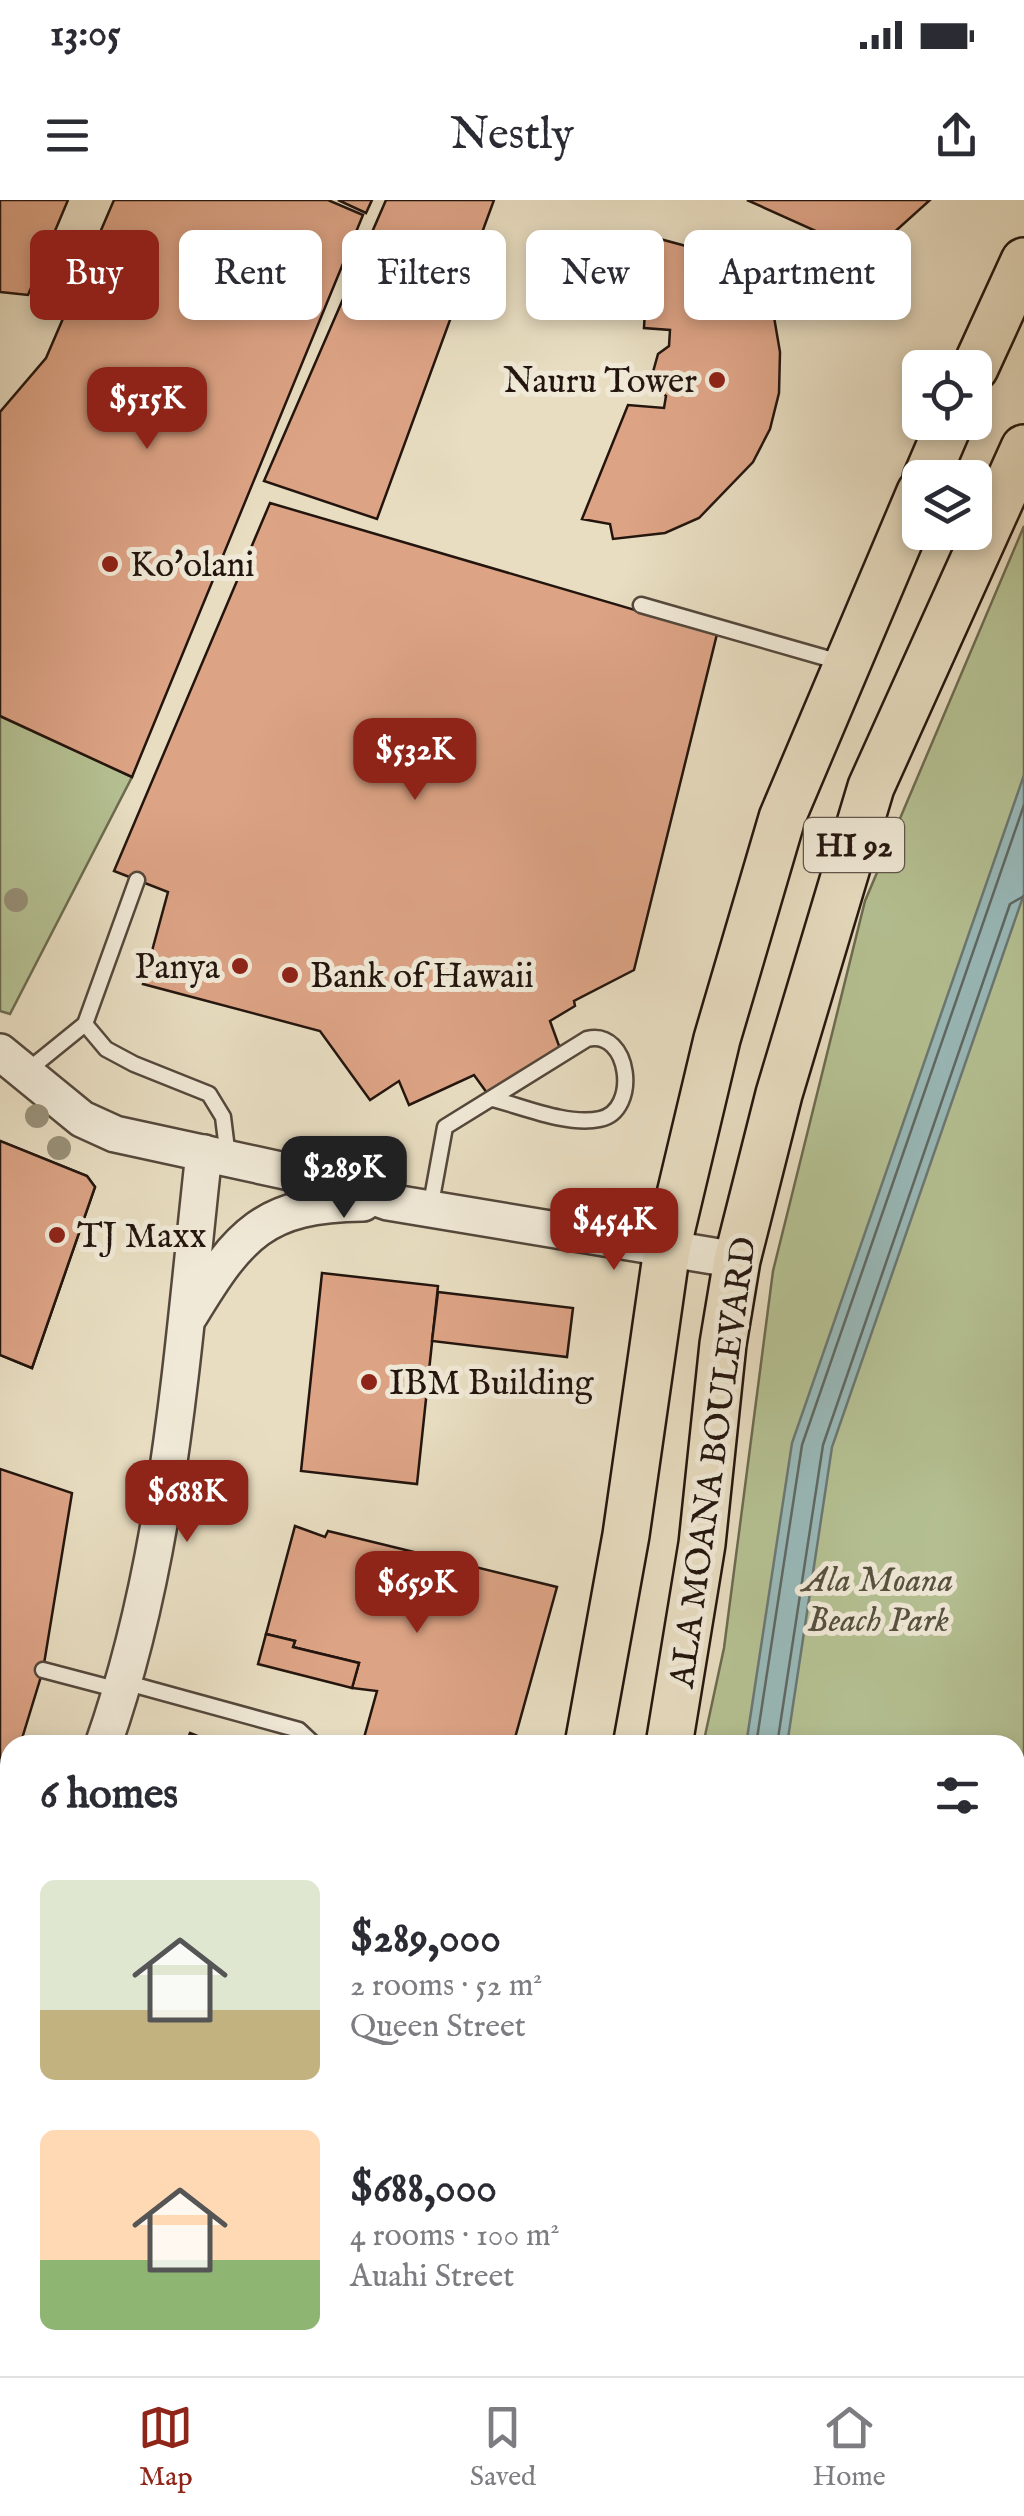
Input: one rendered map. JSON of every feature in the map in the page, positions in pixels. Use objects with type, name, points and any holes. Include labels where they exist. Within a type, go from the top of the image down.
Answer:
[{"type":"main road","points":[[983,350],[1024,261]]},
{"type":"main road","name":"ALA MOANA BOULEVARD","points":[[671,1735],[702,1544],[723,1344],[737,1260],[780,1094],[871,787],[1024,448]]},
{"type":"main road","name":"ALA MOANA BOULEVARD","points":[[590,1735],[626,1536],[668,1249],[717,1039],[782,818],[902,534]]},
{"type":"street","points":[[13,1062],[82,1119],[115,1134],[322,1179],[388,1202],[737,1260]]},
{"type":"street","points":[[106,1735],[158,1524],[184,1325],[216,1155]]},
{"type":"street","points":[[184,1325],[225,1258],[251,1230],[308,1206],[388,1202]]},
{"type":"lane","points":[[641,605],[846,664]]},
{"type":"lane","points":[[13,1062],[85,1024],[137,880]]},
{"type":"lane","points":[[85,1024],[106,1049],[209,1094],[223,1117],[216,1155]]},
{"type":"lane","points":[[430,1209],[445,1127],[492,1099],[597,1037],[609,1041],[624,1066],[622,1101],[614,1113],[602,1119],[568,1117],[492,1099]]},
{"type":"lane","points":[[43,1670],[298,1730],[304,1735]]},
{"type":"green space","name":"Ala Moana Beach Park","points":[[1024,526],[1024,1735],[705,1735],[724,1648],[773,1271],[865,901]]},
{"type":"green space","points":[[0,716],[132,777],[10,1014],[0,1011]]},
{"type":"water","points":[[1024,775],[1024,894],[832,1447],[789,1735],[748,1735],[792,1443]]},
{"type":"building","points":[[0,200],[68,200],[55,230],[30,230],[28,295],[0,292]]},
{"type":"building","name":"Ko'olani","points":[[114,200],[328,200],[363,215],[357,230],[342,230],[342,266],[322,315],[322,230],[179,230],[179,320],[320,320],[132,777],[0,716],[0,412],[46,358],[62,320],[159,320],[159,230],[101,230]]},
{"type":"building","points":[[338,200],[372,200],[366,213]]},
{"type":"building","points":[[386,200],[494,200],[483,230],[373,230]]},
{"type":"building","points":[[747,200],[930,200],[897,230],[814,230]]},
{"type":"building","name":"Nauru Tower","points":[[664,240],[684,245],[684,320],[775,320],[780,352],[779,393],[770,429],[753,462],[699,518],[665,533],[613,539],[610,524],[582,519],[628,405],[664,408],[666,396],[657,388],[653,372],[658,354],[669,346],[670,330],[644,328],[644,320],[664,320]]},
{"type":"building","points":[[342,301],[342,320],[450,320],[377,519],[264,481]]},
{"type":"building","points":[[270,503],[717,634],[634,970],[574,1001],[575,1006],[550,1021],[562,1054],[490,1097],[474,1075],[409,1105],[399,1081],[370,1100],[320,1031],[143,984],[168,892],[114,871]]},
{"type":"building","points":[[0,1141],[87,1176],[95,1187],[32,1368],[0,1355]]},
{"type":"building","points":[[0,1141],[87,1176],[95,1187],[32,1368],[0,1355]]},
{"type":"building","name":"IBM Building","points":[[322,1273],[438,1286],[417,1484],[301,1471]]},
{"type":"building","points":[[438,1292],[573,1308],[567,1357],[432,1341]]},
{"type":"building","points":[[0,1469],[72,1493],[43,1670],[23,1735],[0,1735]]},
{"type":"building","points":[[295,1526],[325,1537],[328,1531],[557,1587],[516,1735],[365,1735],[377,1691],[352,1688],[359,1663],[293,1647],[295,1641],[266,1634]]},
{"type":"building","points":[[266,1634],[295,1641],[293,1647],[359,1663],[352,1688],[258,1664]]},
{"type":"place","name":"Nauru Tower","points":[[717,380]]},
{"type":"place","name":"Ko'olani","points":[[110,564]]},
{"type":"place","name":"Panya","points":[[240,966]]},
{"type":"place","name":"Bank of Hawaii","points":[[290,975]]},
{"type":"place","name":"TJ Maxx","points":[[57,1235]]},
{"type":"place","name":"IBM Building","points":[[369,1382]]}]
